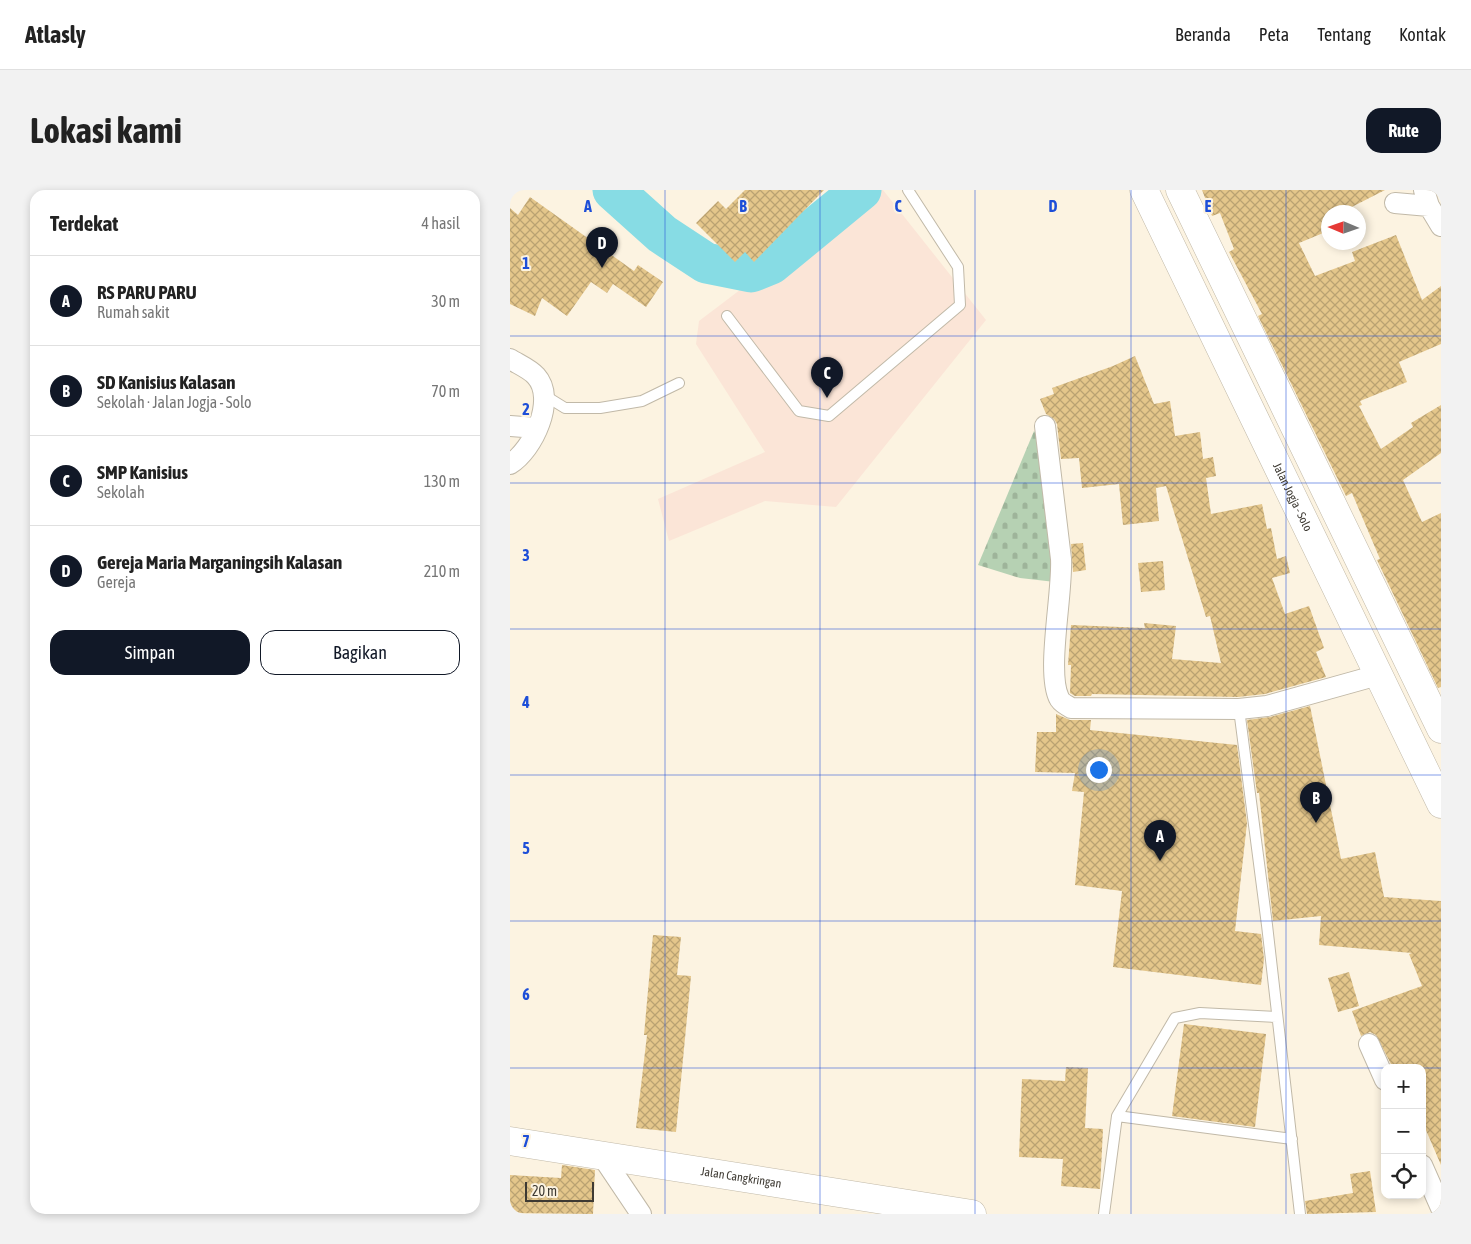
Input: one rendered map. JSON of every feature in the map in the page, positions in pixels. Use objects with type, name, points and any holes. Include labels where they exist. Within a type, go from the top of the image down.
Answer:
[{"type":"main road","name":"Jalan Jogja - Solo","points":[[1144,190],[1441,804]]},
{"type":"main road","points":[[1180,190],[1441,728]]},
{"type":"main road","name":"Jalan Cangkringan","points":[[510,1141],[972,1214]]},
{"type":"street","points":[[1395,203],[1426,198],[1441,226]]},
{"type":"street","points":[[510,359],[537,376],[544,395],[542,415],[538,428],[529,446],[510,464]]},
{"type":"street","points":[[510,426],[538,428]]},
{"type":"street","points":[[1045,426],[1061,558],[1062,580],[1056,628],[1055,666],[1056,686],[1060,700],[1071,708],[1239,709],[1267,706],[1378,675]]},
{"type":"street","points":[[1369,1044],[1381,1071]]},
{"type":"street","points":[[602,1156],[642,1214]]},
{"type":"street","points":[[1426,1174],[1441,1208]]},
{"type":"lane","points":[[727,316],[799,411],[829,416],[960,305],[958,267],[908,190]]},
{"type":"lane","points":[[544,395],[565,408],[600,408],[642,402],[679,384]]},
{"type":"lane","points":[[1239,709],[1300,1214]]},
{"type":"lane","points":[[1104,1214],[1117,1116],[1176,1018],[1200,1013],[1277,1017]]},
{"type":"lane","points":[[1117,1116],[1292,1139]]},
{"type":"shaded area","points":[[872,190],[883,190],[986,320],[836,507],[765,501],[669,541],[658,499],[765,452],[696,344],[699,321]]},
{"type":"green space","points":[[1034,431],[1041,440],[1055,582],[1020,578],[978,565]]},
{"type":"building","points":[[745,190],[824,190],[754,262],[745,252],[735,262],[696,223],[718,201],[726,209]]},
{"type":"building","points":[[1202,190],[1385,190],[1356,205],[1321,205],[1321,234],[1299,243],[1315,276],[1355,261],[1352,252],[1366,250],[1366,247],[1396,235],[1422,300],[1441,286],[1441,344],[1399,362],[1407,382],[1360,401],[1362,405],[1359,406],[1381,449],[1413,427],[1411,423],[1441,405],[1441,453],[1403,480],[1422,522],[1441,513],[1441,687],[1438,688],[1377,560],[1380,559],[1352,493],[1346,496],[1258,316],[1262,314],[1229,252],[1234,249],[1220,213],[1212,216]]},
{"type":"building","points":[[530,197],[634,271],[638,265],[663,282],[646,307],[613,284],[607,293],[591,282],[567,316],[542,298],[535,316],[510,304],[510,208],[518,215]]},
{"type":"building","points":[[1135,356],[1154,404],[1170,401],[1175,436],[1200,432],[1203,459],[1213,457],[1216,476],[1206,478],[1211,514],[1262,504],[1267,529],[1271,528],[1277,559],[1286,556],[1290,573],[1272,578],[1285,614],[1309,606],[1324,648],[1316,652],[1326,677],[1265,694],[1238,697],[1092,694],[1091,696],[1075,696],[1070,693],[1071,665],[1068,665],[1071,625],[1145,628],[1144,623],[1176,626],[1172,659],[1221,663],[1210,616],[1206,617],[1166,486],[1156,488],[1159,521],[1123,525],[1119,484],[1082,488],[1079,458],[1061,459],[1057,424],[1054,419],[1046,414],[1040,399],[1054,394],[1052,388]]},
{"type":"building","points":[[1083,543],[1086,570],[1073,572],[1071,544]]},
{"type":"building","points":[[1163,561],[1165,590],[1141,592],[1138,563]]},
{"type":"building","points":[[1310,706],[1341,859],[1375,852],[1384,897],[1441,901],[1441,1165],[1426,1130],[1426,1064],[1391,1064],[1376,1035],[1370,1032],[1361,1036],[1352,1011],[1422,986],[1409,954],[1412,953],[1319,945],[1321,916],[1273,921],[1259,793],[1257,793],[1247,720],[1270,717]]},
{"type":"building","points":[[1056,714],[1070,720],[1091,720],[1090,730],[1237,745],[1247,823],[1235,931],[1261,934],[1264,959],[1261,985],[1113,967],[1122,891],[1075,885],[1084,792],[1072,791],[1075,773],[1035,772],[1037,732],[1056,732]]},
{"type":"building","points":[[653,935],[681,937],[677,975],[691,976],[676,1132],[636,1128],[647,1035],[644,1035]]},
{"type":"building","points":[[1349,972],[1359,1006],[1338,1012],[1328,978]]},
{"type":"building","points":[[1184,1024],[1266,1034],[1255,1127],[1172,1116]]},
{"type":"building","points":[[1066,1067],[1088,1068],[1085,1128],[1103,1129],[1100,1189],[1061,1186],[1063,1159],[1019,1157],[1022,1079],[1065,1081]]},
{"type":"building","points":[[562,1165],[595,1170],[593,1214],[510,1213],[510,1175],[561,1178]]},
{"type":"building","points":[[1370,1171],[1376,1212],[1307,1214],[1305,1201],[1353,1193],[1350,1174]]},
{"type":"waterway","points":[[613,190],[662,234],[706,263],[751,272],[771,264],[861,190]]},
{"type":"place","name":"Gereja Maria Marganingsih Kalasan","points":[[602,268]]},
{"type":"place","name":"SMP Kanisius","points":[[827,398]]},
{"type":"place","name":"SD Kanisius Kalasan","points":[[1316,823]]},
{"type":"place","name":"RS PARU PARU","points":[[1160,861]]}]
